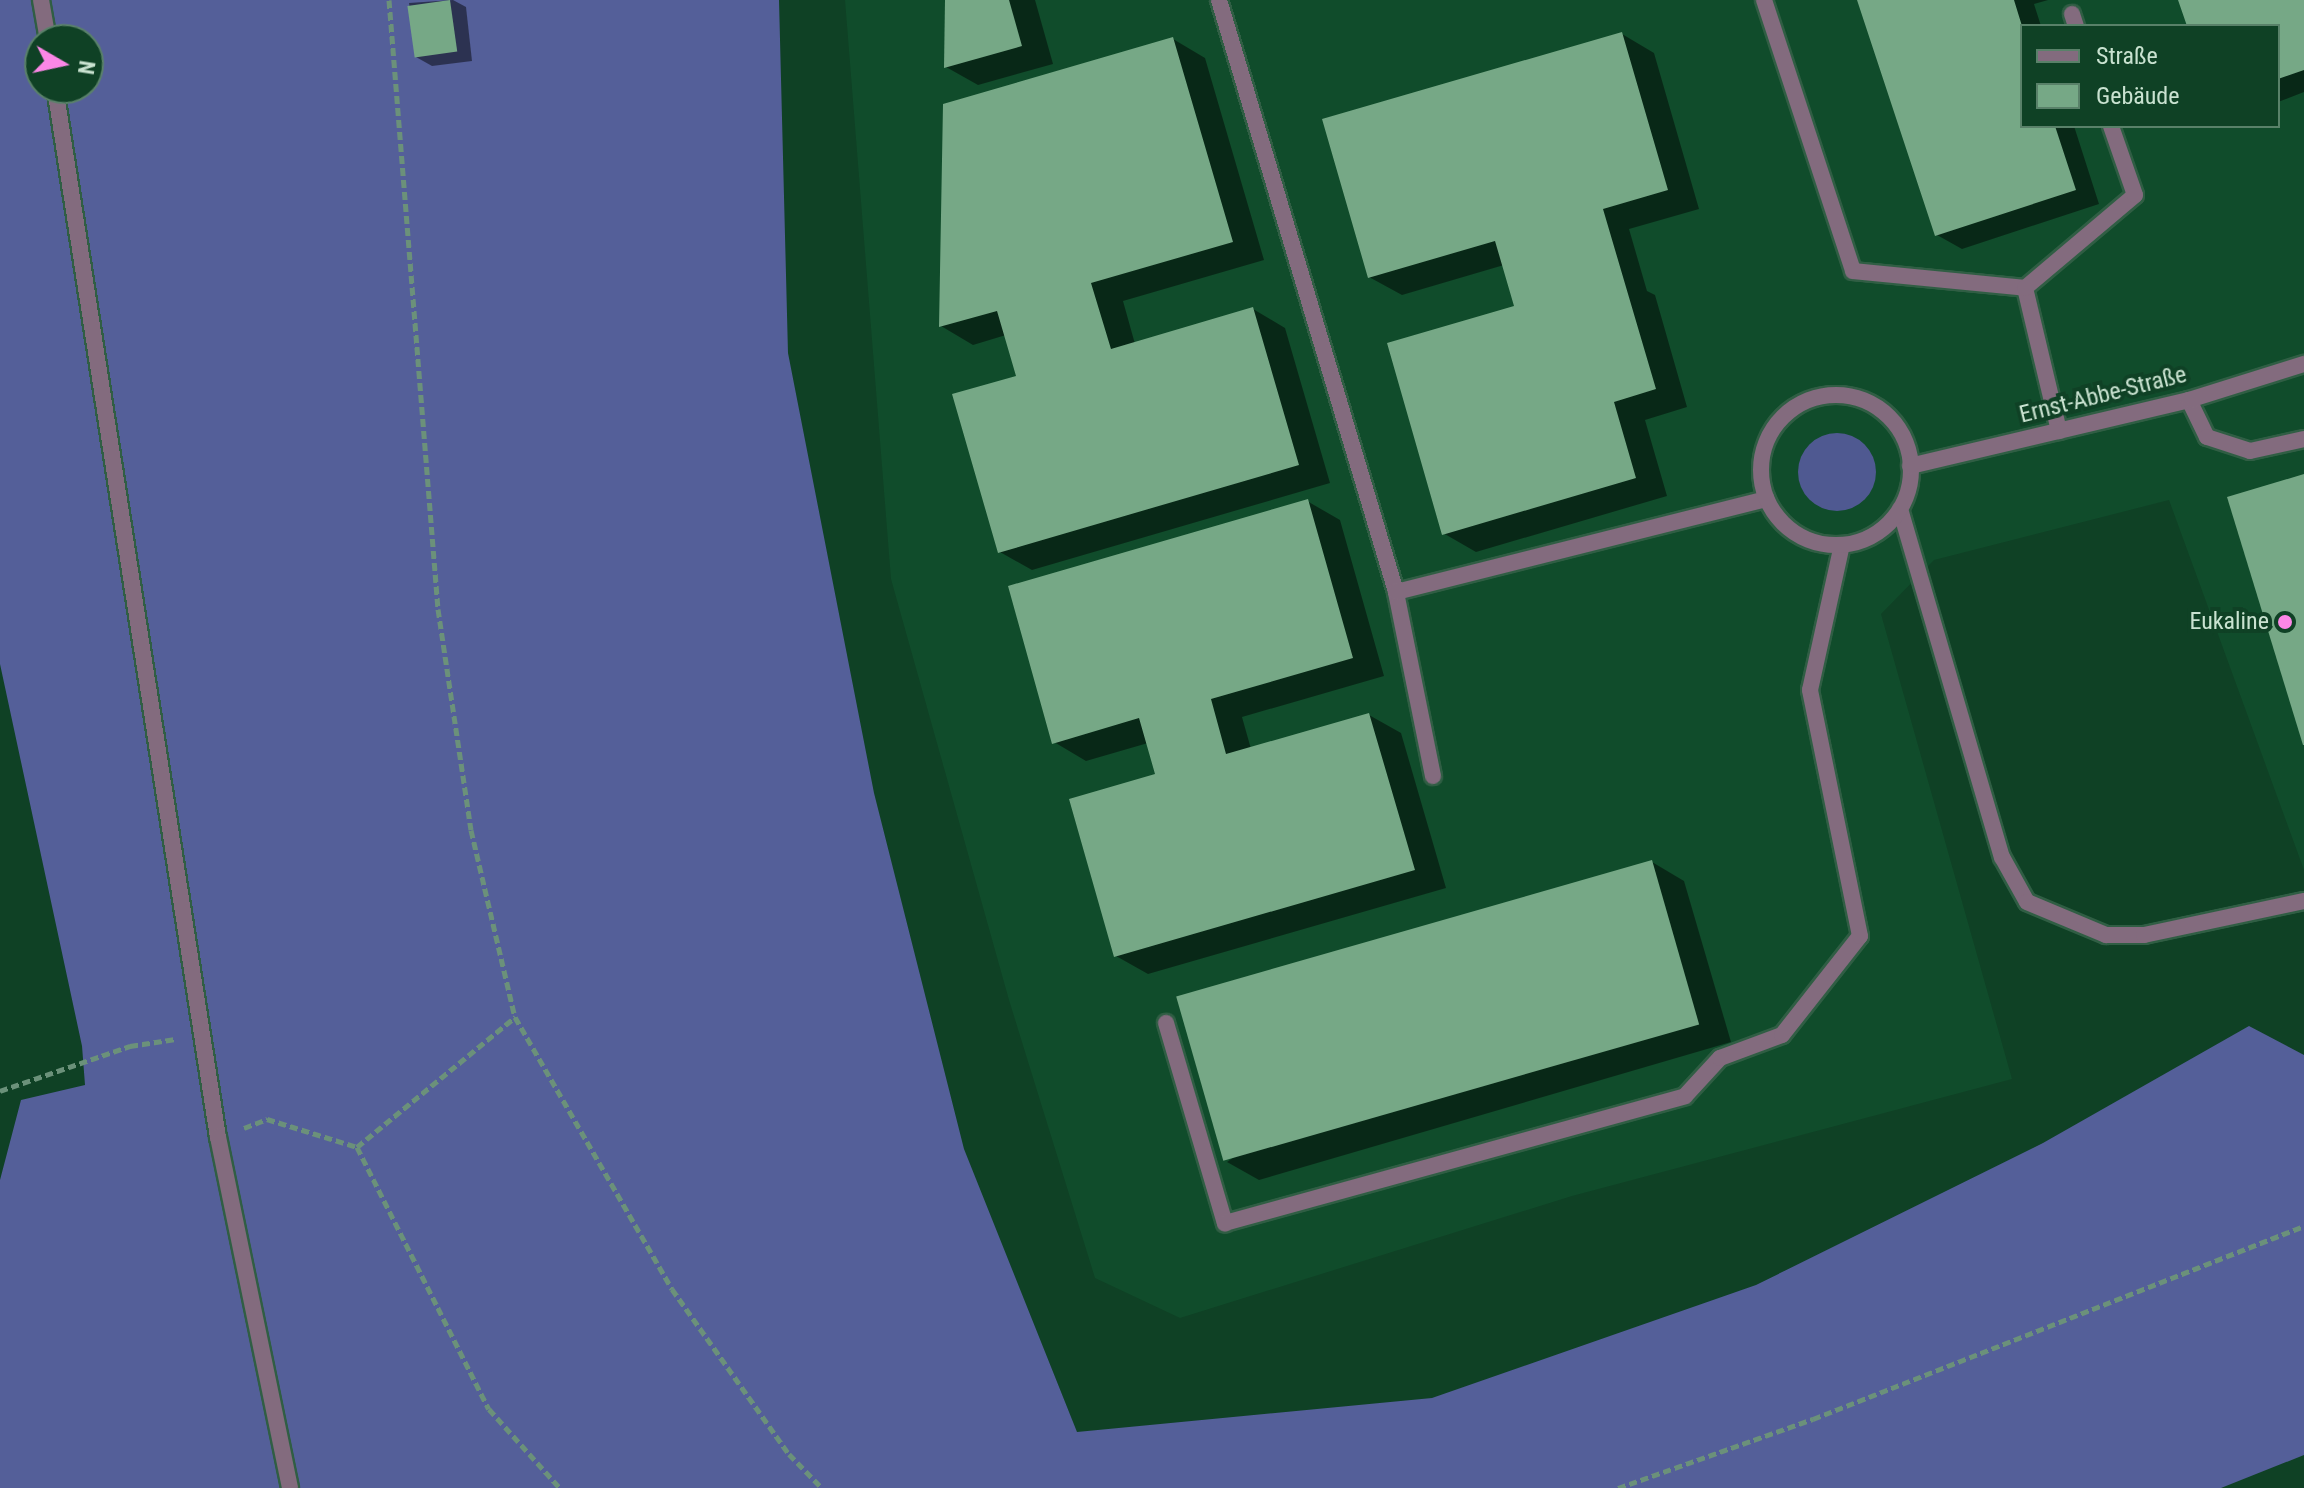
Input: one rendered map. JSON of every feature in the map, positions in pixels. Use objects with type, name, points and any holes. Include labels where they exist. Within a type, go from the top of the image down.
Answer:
[{"type":"street","points":[[41,0],[45,24]]},
{"type":"street","points":[[1219,0],[1396,592],[1433,776]]},
{"type":"street","points":[[1764,0],[1853,271],[2025,288],[2135,195],[2112,128]]},
{"type":"street","points":[[58,104],[218,1137],[290,1488]]},
{"type":"street","points":[[2025,288],[2059,431]]},
{"type":"street","name":"Ernst-Abbe-Straße","points":[[1910,466],[2189,400],[2304,364]]},
{"type":"street","points":[[1900,509],[1875,533],[1842,545],[1797,535],[1766,499],[1761,462],[1774,427],[1786,414],[1819,397],[1856,398],[1888,416],[1908,447],[1910,466],[1900,509],[2002,857],[2027,902],[2106,935],[2144,935],[2304,901]]},
{"type":"street","points":[[2189,400],[2207,437],[2250,451],[2304,439]]},
{"type":"street","points":[[1396,592],[1766,499]]},
{"type":"street","points":[[1166,1023],[1225,1223],[1685,1096],[1720,1058],[1782,1035],[1860,936],[1810,690],[1842,545]]},
{"type":"path","points":[[389,0],[438,609],[471,830],[515,1017],[672,1289],[789,1454],[822,1488]]},
{"type":"path","points":[[357,1147],[515,1017]]},
{"type":"path","points":[[0,1091],[130,1046],[203,1034]]},
{"type":"path","points":[[218,1137],[267,1119],[357,1147],[489,1409],[560,1488]]},
{"type":"path","points":[[1618,1488],[1813,1419],[2304,1226]]},
{"type":"shaded area","points":[[0,0],[779,0],[788,353],[874,793],[964,1149],[1077,1432],[1432,1398],[1756,1285],[2043,1143],[2249,1026],[2304,1055],[2304,1455],[2221,1488],[0,1488],[0,1180],[21,1100],[85,1085],[82,1046],[0,664]]},
{"type":"shaded area","points":[[845,0],[2304,0],[2304,870],[2169,500],[1934,560],[1881,614],[2012,1079],[1572,1196],[1180,1318],[1095,1278],[1009,1000],[891,579]]},
{"type":"shaded area","points":[[1837,433],[1852,436],[1869,450],[1876,472],[1873,487],[1859,504],[1837,511],[1822,508],[1805,494],[1798,472],[1801,457],[1815,440]]},
{"type":"building","points":[[450,0],[457,51],[415,57],[407,6]]},
{"type":"building","points":[[945,0],[1009,0],[1022,46],[944,68]]},
{"type":"building","points":[[1857,0],[2014,0],[2021,24],[2020,128],[2056,128],[2076,190],[1935,236]]},
{"type":"building","points":[[2178,0],[2304,0],[2304,70],[2280,78],[2280,24],[2186,24]]},
{"type":"building","points":[[1622,32],[1668,190],[1603,209],[1656,389],[1614,402],[1636,478],[1442,535],[1387,343],[1514,306],[1495,241],[1368,278],[1322,119]]},
{"type":"building","points":[[1173,37],[1233,242],[1091,283],[1111,349],[1253,307],[1299,465],[998,553],[952,394],[1016,376],[997,311],[939,327],[943,104]]},
{"type":"building","name":"Eukaline","points":[[2304,474],[2304,745],[2303,745],[2227,497]]},
{"type":"building","points":[[1308,499],[1353,658],[1211,699],[1226,754],[1369,713],[1415,870],[1114,957],[1069,799],[1155,774],[1139,718],[1052,744],[1008,586]]},
{"type":"building","points":[[1652,860],[1699,1024],[1223,1161],[1176,996]]},
{"type":"place","name":"Eukaline","points":[[2285,622]]}]
